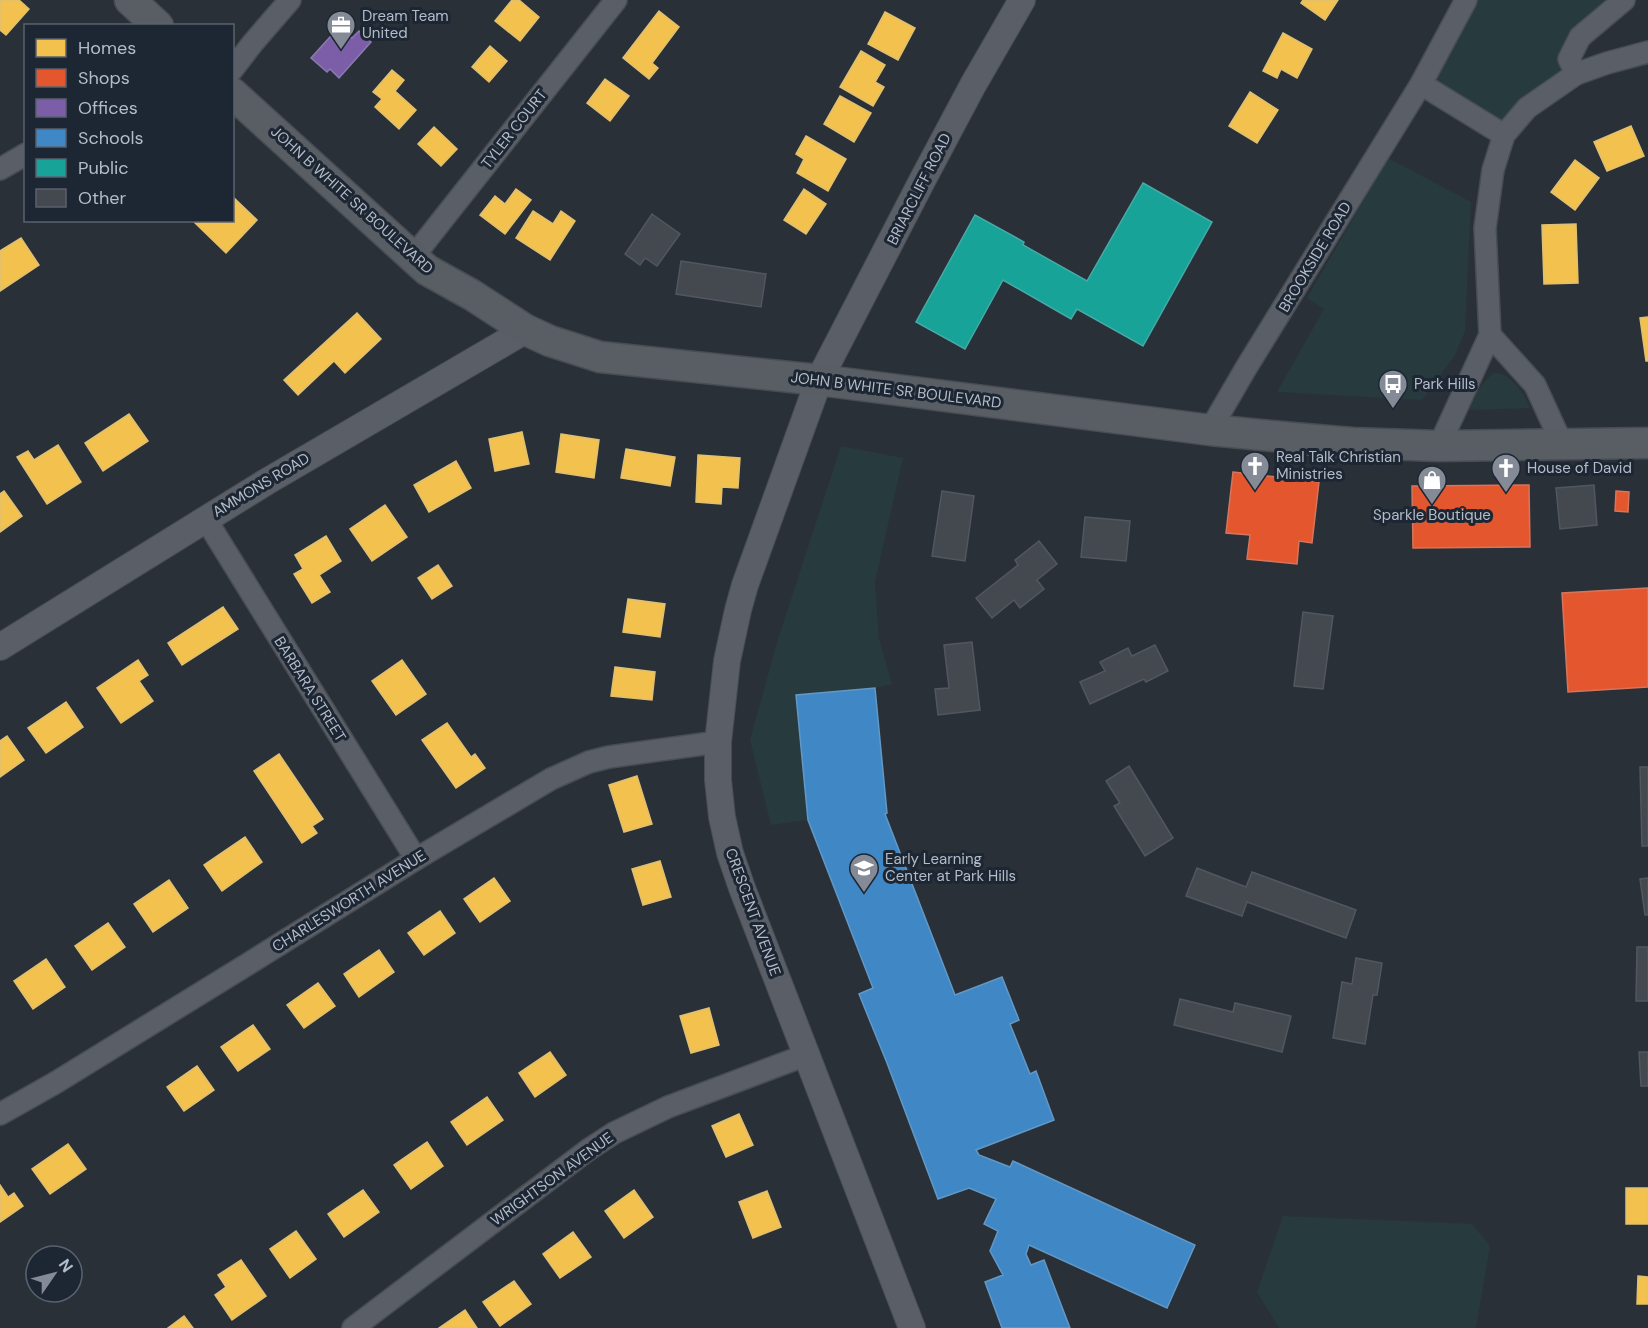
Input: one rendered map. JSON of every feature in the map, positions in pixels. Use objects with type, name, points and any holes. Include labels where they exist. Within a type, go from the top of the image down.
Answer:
[{"type":"main road","points":[[130,0],[156,24]]},
{"type":"main road","name":"JOHN B WHITE SR BOULEVARD","points":[[234,95],[427,270],[472,295],[526,330],[550,341],[600,357],[819,380],[1210,430],[1353,443],[1439,446],[1648,443]]},
{"type":"street","points":[[234,67],[290,0]]},
{"type":"street","name":"TYLER COURT","points":[[413,257],[616,0]]},
{"type":"street","name":"BRIARCLIFF ROAD","points":[[819,380],[923,178],[1022,0]]},
{"type":"street","name":"BROOKSIDE ROAD","points":[[1210,430],[1421,84],[1466,0]]},
{"type":"street","points":[[1575,74],[1569,59],[1580,37],[1624,0]]},
{"type":"street","points":[[1439,446],[1490,335],[1485,228],[1493,170],[1504,135],[1527,108],[1575,74],[1648,52]]},
{"type":"street","points":[[1421,84],[1504,135]]},
{"type":"street","points":[[0,169],[24,155]]},
{"type":"street","name":"AMMONS ROAD","points":[[0,647],[205,518],[526,330]]},
{"type":"street","points":[[1490,335],[1535,384],[1562,444]]},
{"type":"street","name":"CRESCENT AVENUE","points":[[819,380],[738,610],[727,661],[718,742],[718,780],[722,817],[730,853],[742,888],[912,1328]]},
{"type":"street","name":"BARBARA STREET","points":[[205,518],[416,859]]},
{"type":"street","name":"CHARLESWORTH AVENUE","points":[[0,1114],[55,1083],[416,859],[551,779],[579,766],[609,757],[718,742]]},
{"type":"street","name":"WRIGHTSON AVENUE","points":[[352,1328],[588,1150],[614,1133],[668,1107],[806,1055]]},
{"type":"green space","points":[[1470,0],[1625,0],[1580,37],[1576,74],[1504,135],[1421,84]]},
{"type":"green space","points":[[1388,158],[1471,202],[1465,331],[1455,355],[1422,400],[1277,392],[1324,309],[1307,298]]},
{"type":"green space","points":[[1493,373],[1499,373],[1516,384],[1530,408],[1468,410],[1478,390]]},
{"type":"green space","points":[[841,446],[903,458],[875,582],[879,639],[892,684],[875,688],[796,695],[808,820],[771,825],[750,740],[778,639]]},
{"type":"green space","points":[[1283,1216],[1472,1224],[1490,1246],[1476,1328],[1279,1328],[1257,1292]]},
{"type":"building: Homes","points":[[0,0],[19,0],[29,9],[6,35],[0,30]]},
{"type":"building: Homes","points":[[512,0],[519,0],[539,17],[520,41],[495,21]]},
{"type":"building: Homes","points":[[1303,0],[1338,0],[1325,20],[1301,3]]},
{"type":"building: Homes","points":[[659,11],[679,27],[652,63],[658,68],[649,79],[623,58]]},
{"type":"building: Homes","points":[[885,12],[915,28],[898,60],[868,44]]},
{"type":"building: Homes","points":[[1283,33],[1312,49],[1297,78],[1281,69],[1277,78],[1263,71]]},
{"type":"building: Homes","points":[[490,46],[507,61],[489,82],[472,67]]},
{"type":"building: Homes","points":[[861,51],[885,65],[875,82],[884,87],[873,106],[840,87]]},
{"type":"building: Homes","points":[[392,70],[404,80],[395,91],[416,110],[399,129],[375,107],[382,99],[373,92]]},
{"type":"building: Homes","points":[[605,79],[629,96],[610,121],[587,103]]},
{"type":"building: Homes","points":[[1250,92],[1278,110],[1257,143],[1229,126]]},
{"type":"building: Homes","points":[[840,96],[871,113],[854,142],[824,124]]},
{"type":"building: Homes","points":[[1631,126],[1644,156],[1607,171],[1594,142]]},
{"type":"building: Homes","points":[[434,127],[457,149],[441,166],[418,144]]},
{"type":"building: Homes","points":[[806,136],[846,159],[828,191],[797,173],[804,159],[796,154]]},
{"type":"building: Homes","points":[[1575,160],[1599,178],[1575,210],[1551,192]]},
{"type":"building: Homes","points":[[516,189],[531,200],[505,234],[480,215],[495,196],[505,204]]},
{"type":"building: Homes","points":[[804,189],[826,204],[806,234],[784,220]]},
{"type":"building: Homes","points":[[234,198],[257,220],[226,253],[194,222],[234,222]]},
{"type":"building: Homes","points":[[533,211],[553,224],[561,211],[575,221],[550,260],[516,238]]},
{"type":"building: Homes","points":[[1576,224],[1578,283],[1544,284],[1542,225]]},
{"type":"building: Homes","points":[[21,238],[39,265],[0,291],[0,251]]},
{"type":"building: Homes","points":[[357,313],[381,339],[345,373],[334,361],[298,395],[284,380]]},
{"type":"building: Homes","points":[[1648,317],[1648,361],[1646,361],[1640,318]]},
{"type":"building: Homes","points":[[129,414],[148,441],[103,471],[85,443]]},
{"type":"building: Homes","points":[[522,432],[529,464],[495,471],[489,439]]},
{"type":"building: Homes","points":[[561,434],[599,440],[594,478],[556,472]]},
{"type":"building: Homes","points":[[58,445],[81,482],[47,504],[17,457],[28,451],[34,460]]},
{"type":"building: Homes","points":[[626,449],[675,457],[670,486],[621,478]]},
{"type":"building: Homes","points":[[698,455],[740,458],[738,488],[722,487],[721,504],[696,502]]},
{"type":"building: Homes","points":[[456,461],[471,488],[429,512],[414,485]]},
{"type":"building: Homes","points":[[4,491],[22,516],[0,532],[0,494]]},
{"type":"building: Homes","points":[[385,505],[407,537],[372,561],[350,529]]},
{"type":"building: Homes","points":[[326,536],[341,561],[319,575],[330,592],[312,603],[294,574],[303,569],[295,555]]},
{"type":"building: Homes","points":[[438,565],[452,586],[432,599],[418,578]]},
{"type":"building: Homes","points":[[628,599],[665,604],[660,637],[623,632]]},
{"type":"building: Homes","points":[[223,607],[238,629],[182,665],[168,643]]},
{"type":"building: Homes","points":[[138,660],[148,675],[139,681],[153,701],[121,723],[97,688]]},
{"type":"building: Homes","points":[[402,660],[426,694],[396,715],[372,681]]},
{"type":"building: Homes","points":[[615,667],[655,672],[652,700],[611,696]]},
{"type":"building: Homes","points":[[66,702],[83,727],[46,753],[28,728]]},
{"type":"building: Homes","points":[[447,723],[471,757],[475,754],[485,768],[456,788],[422,740]]},
{"type":"building: Homes","points":[[7,736],[24,760],[0,777],[0,741]]},
{"type":"building: Homes","points":[[279,754],[323,819],[312,826],[317,833],[302,843],[254,771]]},
{"type":"building: Homes","points":[[637,776],[652,824],[624,832],[609,785]]},
{"type":"building: Homes","points":[[245,837],[262,862],[222,891],[204,865]]},
{"type":"building: Homes","points":[[660,861],[671,897],[643,905],[632,869]]},
{"type":"building: Homes","points":[[494,878],[510,901],[480,922],[464,899]]},
{"type":"building: Homes","points":[[169,880],[188,908],[153,932],[134,904]]},
{"type":"building: Homes","points":[[440,911],[455,933],[424,955],[408,933]]},
{"type":"building: Homes","points":[[108,923],[125,947],[92,970],[75,946]]},
{"type":"building: Homes","points":[[379,950],[394,972],[359,997],[344,974]]},
{"type":"building: Homes","points":[[46,959],[65,987],[33,1009],[14,981]]},
{"type":"building: Homes","points":[[318,983],[335,1006],[304,1028],[287,1005]]},
{"type":"building: Homes","points":[[709,1008],[719,1045],[691,1053],[680,1016]]},
{"type":"building: Homes","points":[[253,1025],[270,1049],[238,1071],[221,1047]]},
{"type":"building: Homes","points":[[550,1052],[566,1075],[535,1097],[519,1073]]},
{"type":"building: Homes","points":[[197,1066],[214,1090],[184,1111],[167,1087]]},
{"type":"building: Homes","points":[[487,1097],[503,1120],[467,1145],[451,1122]]},
{"type":"building: Homes","points":[[739,1114],[753,1145],[726,1157],[712,1126]]},
{"type":"building: Homes","points":[[427,1142],[443,1166],[411,1189],[394,1165]]},
{"type":"building: Homes","points":[[68,1144],[86,1169],[50,1194],[32,1169]]},
{"type":"building: Homes","points":[[0,1185],[8,1197],[14,1193],[23,1206],[0,1222]]},
{"type":"building: Homes","points":[[1626,1188],[1648,1188],[1648,1224],[1626,1224]]},
{"type":"building: Homes","points":[[363,1190],[379,1212],[344,1237],[328,1214]]},
{"type":"building: Homes","points":[[634,1190],[653,1217],[624,1238],[605,1211]]},
{"type":"building: Homes","points":[[767,1191],[781,1227],[753,1238],[739,1202]]},
{"type":"building: Homes","points":[[296,1231],[316,1259],[290,1278],[270,1249]]},
{"type":"building: Homes","points":[[573,1232],[591,1257],[560,1278],[543,1254]]},
{"type":"building: Homes","points":[[241,1260],[266,1296],[232,1320],[215,1295],[226,1287],[218,1275]]},
{"type":"building: Homes","points":[[1638,1276],[1648,1277],[1648,1304],[1637,1304]]},
{"type":"building: Homes","points":[[514,1281],[531,1304],[500,1326],[483,1302]]},
{"type":"building: Homes","points":[[465,1310],[477,1328],[439,1328]]},
{"type":"building: Homes","points":[[184,1316],[193,1328],[168,1328]]},
{"type":"building: Shops","points":[[1233,472],[1319,482],[1312,543],[1299,541],[1297,564],[1247,559],[1250,535],[1226,533]]},
{"type":"building: Shops","points":[[1529,485],[1530,547],[1413,548],[1412,486]]},
{"type":"building: Shops","points":[[1616,491],[1629,492],[1628,512],[1615,511]]},
{"type":"building: Shops","points":[[1648,588],[1648,687],[1568,692],[1562,593]]},
{"type":"building: Offices","name":"Dream Team United","points":[[339,27],[352,38],[359,31],[371,42],[339,78],[330,69],[327,72],[311,58]]},
{"type":"building: Schools","points":[[875,688],[887,813],[885,814],[955,995],[1002,977],[1019,1020],[1010,1024],[1030,1074],[1036,1071],[1054,1120],[976,1150],[979,1155],[1010,1167],[1013,1161],[1195,1245],[1167,1308],[1029,1245],[1026,1254],[1031,1265],[1044,1260],[1070,1328],[1002,1328],[985,1282],[1003,1275],[990,1251],[998,1231],[984,1224],[996,1199],[969,1188],[938,1199],[859,994],[873,988],[808,820],[796,695]]},
{"type":"building: Public","points":[[1143,183],[1212,222],[1143,346],[1077,309],[1071,319],[1003,280],[965,349],[916,322],[975,215],[1087,281]]},
{"type":"building: Other","points":[[652,214],[680,234],[657,266],[645,258],[640,265],[625,254]]},
{"type":"building: Other","points":[[681,261],[766,274],[761,307],[676,294]]},
{"type":"building: Other","points":[[1594,485],[1597,525],[1560,529],[1556,488]]},
{"type":"building: Other","points":[[942,491],[974,496],[965,561],[932,556]]},
{"type":"building: Other","points":[[1085,517],[1130,521],[1126,561],[1081,557]]},
{"type":"building: Other","points":[[1039,541],[1057,564],[1037,580],[1044,589],[1020,608],[1014,600],[992,618],[976,598],[1018,565],[1015,560]]},
{"type":"building: Other","points":[[1303,612],[1333,616],[1323,689],[1294,686]]},
{"type":"building: Other","points":[[972,642],[980,710],[938,715],[935,689],[949,688],[944,645]]},
{"type":"building: Other","points":[[1155,645],[1168,671],[1146,682],[1144,679],[1090,704],[1080,682],[1105,671],[1100,662],[1128,648],[1132,656]]},
{"type":"building: Other","points":[[1129,766],[1173,838],[1145,856],[1114,806],[1120,803],[1106,781]]},
{"type":"building: Other","points":[[1640,767],[1648,767],[1648,846],[1642,846]]},
{"type":"building: Other","points":[[1197,868],[1246,887],[1252,872],[1356,910],[1346,938],[1247,902],[1242,916],[1186,896]]},
{"type":"building: Other","points":[[1648,878],[1648,915],[1645,915],[1640,879]]},
{"type":"building: Other","points":[[1637,947],[1648,947],[1648,1001],[1636,1001]]},
{"type":"building: Other","points":[[1356,958],[1382,963],[1377,995],[1373,995],[1365,1044],[1333,1038],[1342,982],[1352,984]]},
{"type":"building: Other","points":[[1180,999],[1233,1012],[1235,1003],[1291,1016],[1282,1052],[1174,1025]]},
{"type":"building: Other","points":[[1639,1052],[1648,1052],[1648,1086],[1641,1086]]},
{"type":"place","name":"Dream Team United","points":[[341,50]]},
{"type":"place","name":"Park Hills","points":[[1393,410]]},
{"type":"place","name":"Real Talk Christian Ministries","points":[[1255,492]]},
{"type":"place","name":"House of David","points":[[1506,494]]},
{"type":"place","name":"Sparkle Boutique","points":[[1432,506]]},
{"type":"place","name":"Early Learning Center at Park Hills","points":[[864,894]]}]
